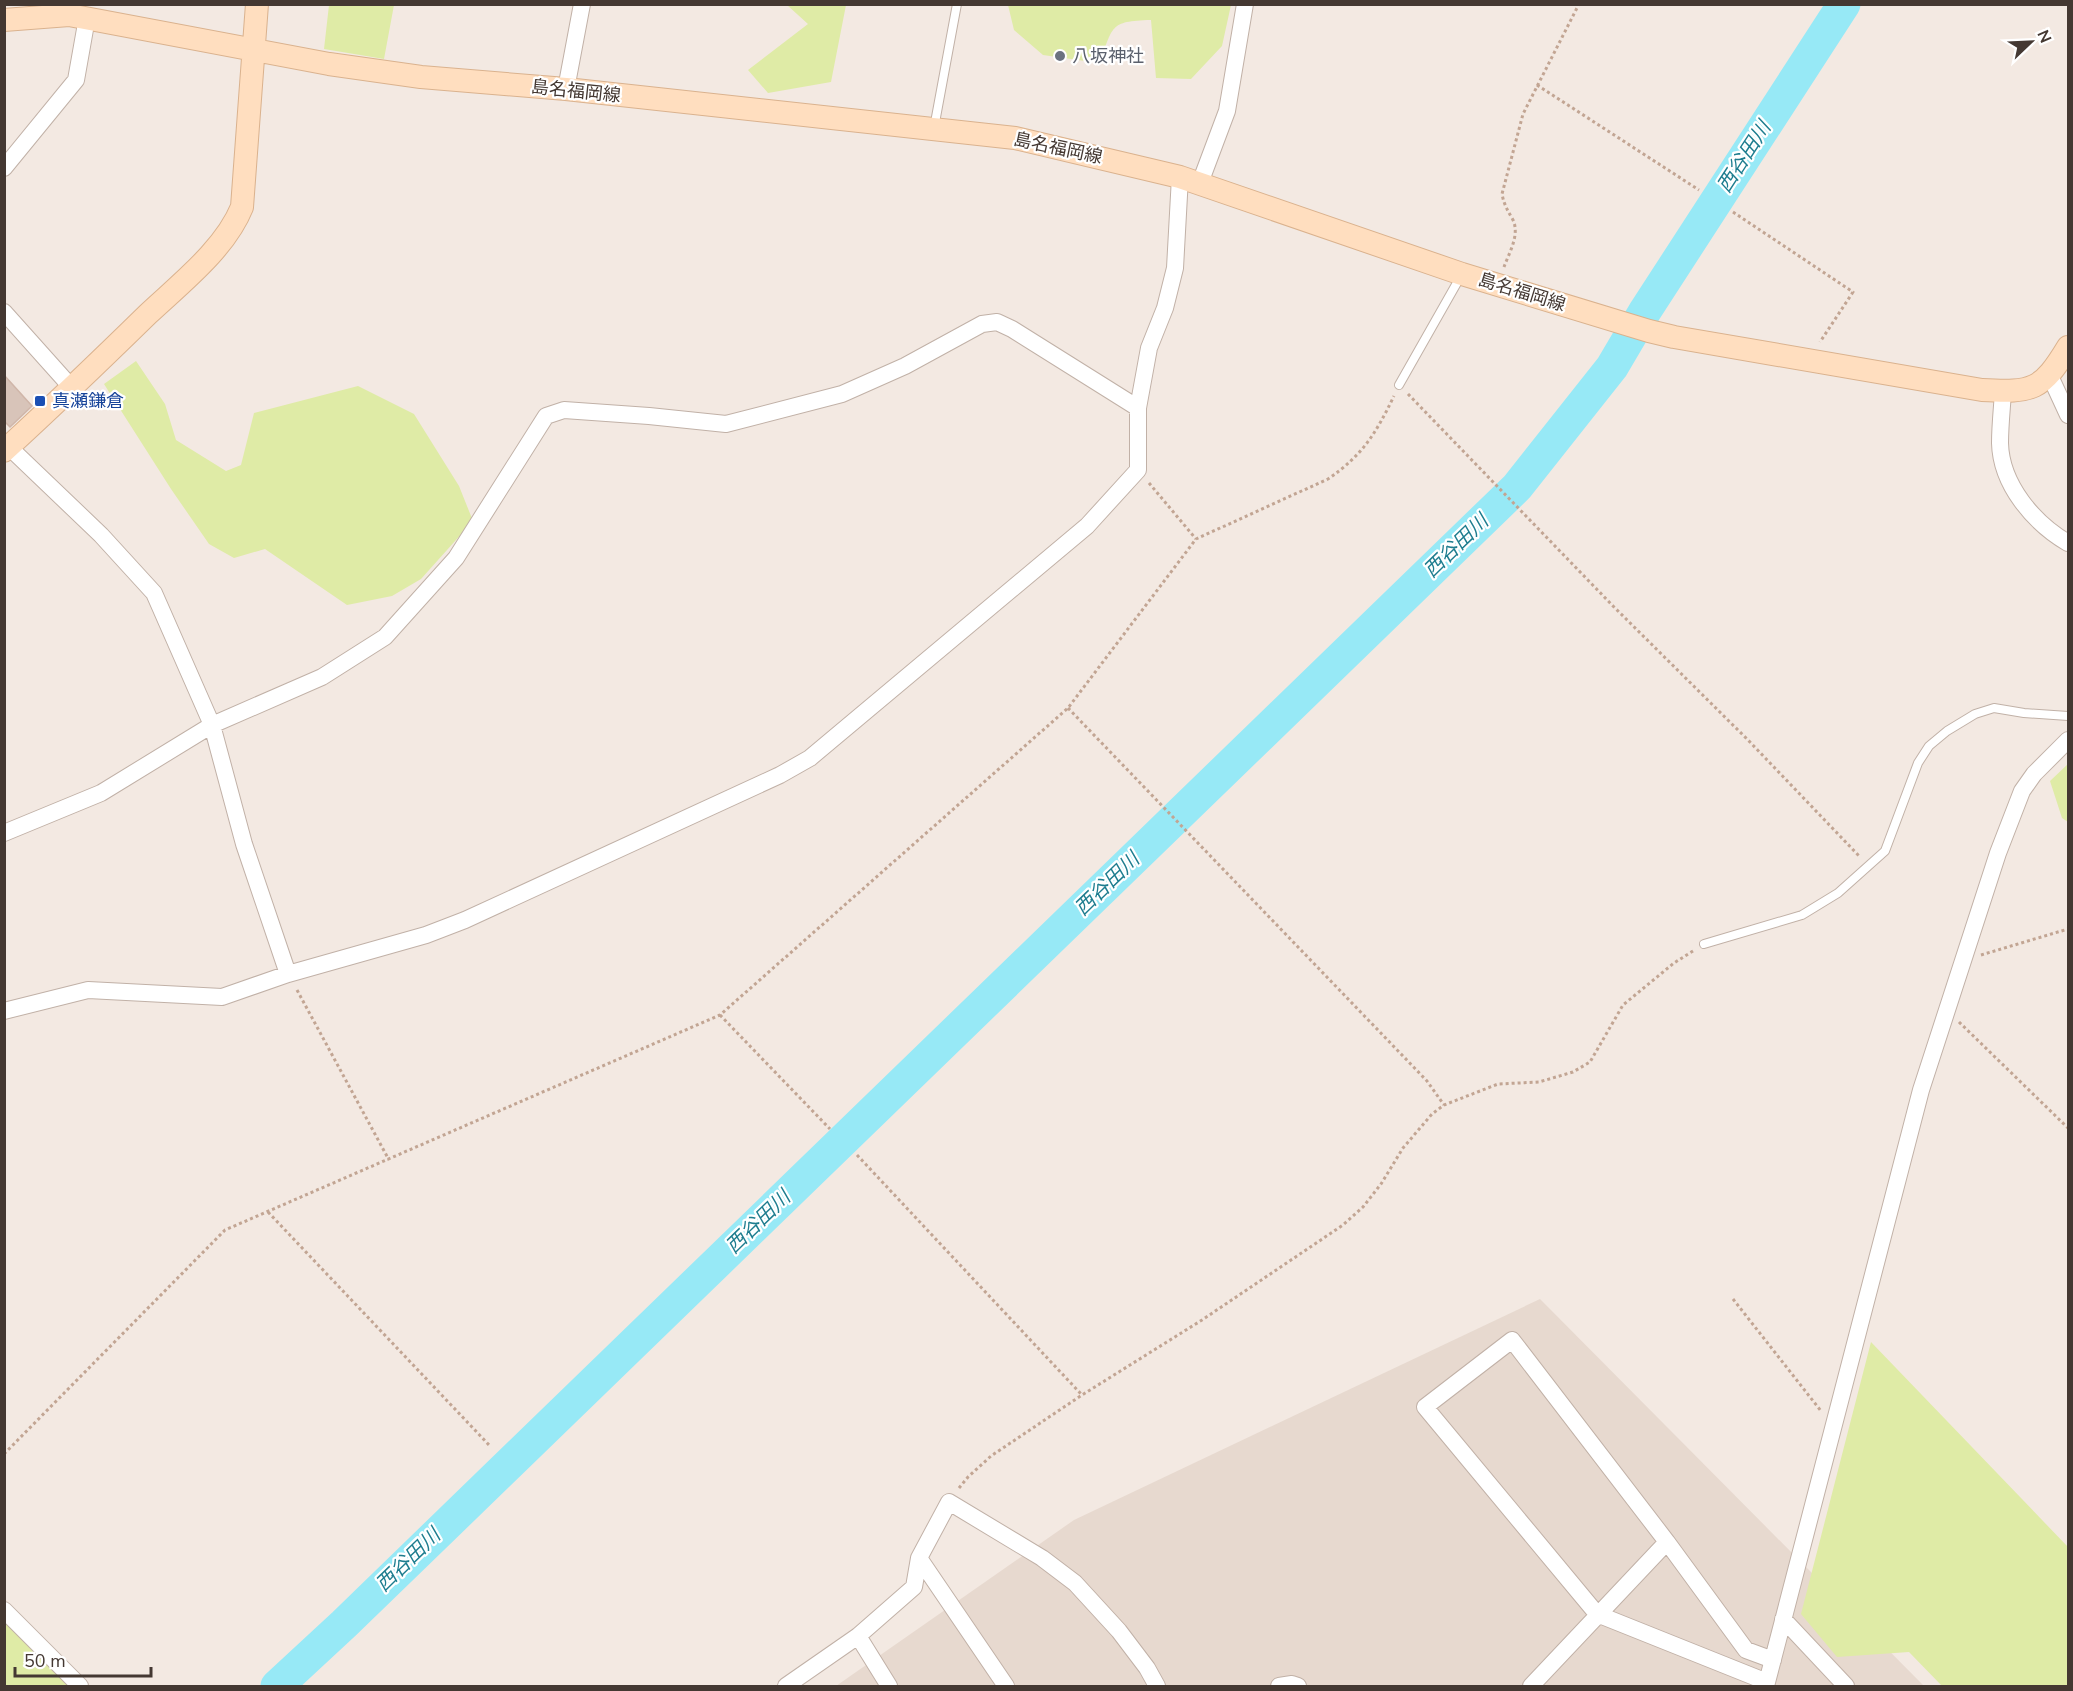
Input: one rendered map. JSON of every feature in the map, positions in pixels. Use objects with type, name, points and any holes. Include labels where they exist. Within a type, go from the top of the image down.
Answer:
[{"type":"main road","points":[[7,449],[217,247],[236,223],[243,197],[257,4]]},
{"type":"main road","name":"島名福岡線","points":[[4,20],[75,12],[329,64],[421,77],[566,89],[1015,138],[1190,180],[1462,274],[1674,337],[1983,390],[2003,392],[2022,390],[2033,387],[2050,376]]},
{"type":"main road","points":[[2050,376],[2068,347]]},
{"type":"street","points":[[566,89],[582,4]]},
{"type":"street","points":[[4,1011],[87,990],[222,997],[288,974],[426,935],[465,920],[780,775],[810,758],[1087,526],[1138,470],[1138,408],[1149,348],[1165,308],[1190,180],[1227,111],[1245,4]]},
{"type":"street","points":[[4,168],[76,80],[75,12]]},
{"type":"street","points":[[4,312],[72,388]]},
{"type":"street","points":[[4,833],[101,793],[212,725],[322,677],[385,637],[456,558],[546,416],[564,410],[726,424],[842,394],[905,366],[982,324],[997,322],[1012,329],[1138,408]]},
{"type":"street","points":[[2050,376],[2068,415]]},
{"type":"street","points":[[2003,392],[2000,445],[2015,491],[2034,516],[2068,543]]},
{"type":"street","points":[[7,449],[101,535],[154,593],[212,725],[244,844],[288,974]]},
{"type":"street","points":[[1773,1660],[1746,1650],[1667,1542],[1512,1340],[1425,1407],[1597,1614],[1767,1684],[1922,1090],[1947,1011],[1998,853],[2022,791],[2034,774],[2068,740]]},
{"type":"street","points":[[786,1686],[858,1636],[914,1587],[919,1558],[949,1502],[1042,1558],[1075,1583],[1119,1631],[1147,1668],[1157,1686]]},
{"type":"street","points":[[1531,1686],[1667,1542]]},
{"type":"street","points":[[919,1558],[1005,1686]]},
{"type":"street","points":[[4,1610],[80,1686]]},
{"type":"street","points":[[1783,1619],[1846,1686]]},
{"type":"street","points":[[858,1636],[890,1686]]},
{"type":"street","points":[[1279,1686],[1292,1684],[1298,1686]]},
{"type":"lane","points":[[934,128],[957,4]]},
{"type":"lane","points":[[1400,385],[1462,274]]},
{"type":"lane","points":[[1704,944],[1802,915],[1838,892],[1885,851],[1918,763],[1929,746],[1947,731],[1975,714],[1994,708],[2068,716]]},
{"type":"path","points":[[1496,285],[1516,233],[1514,222],[1504,206],[1502,194],[1523,114],[1579,4]]},
{"type":"path","points":[[1537,85],[1699,190]]},
{"type":"path","points":[[1732,212],[1853,292],[1811,360]]},
{"type":"path","points":[[4,1454],[225,1230],[720,1016],[1068,708],[1196,539],[1328,479],[1348,465],[1378,428],[1400,385],[1516,507],[1747,739],[1868,865]]},
{"type":"path","points":[[1138,470],[1196,539]]},
{"type":"path","points":[[1068,708],[1427,1081],[1444,1105]]},
{"type":"path","points":[[1964,960],[2068,929]]},
{"type":"path","points":[[949,1502],[968,1477],[991,1456],[1082,1395],[1202,1320],[1343,1225],[1363,1207],[1381,1184],[1403,1148],[1432,1114],[1444,1105],[1498,1083],[1539,1082],[1573,1072],[1590,1062],[1623,1005],[1674,963],[1704,944]]},
{"type":"path","points":[[288,974],[389,1160]]},
{"type":"path","points":[[1947,1011],[2068,1128]]},
{"type":"path","points":[[720,1016],[830,1129]]},
{"type":"path","points":[[857,1155],[1082,1395]]},
{"type":"path","points":[[268,1212],[490,1446]]},
{"type":"path","points":[[1733,1299],[1833,1426]]},
{"type":"shaded area","points":[[1540,1299],[1924,1686],[836,1686],[1074,1520]]},
{"type":"green space","points":[[1008,4],[1231,5],[1222,46],[1191,79],[1156,78],[1151,20],[1127,22],[1115,28],[1099,63],[1043,55],[1014,30]]},
{"type":"green space","points":[[329,5],[394,5],[384,59],[324,49]]},
{"type":"green space","points":[[787,5],[846,5],[831,82],[768,93],[748,70],[808,24]]},
{"type":"green space","points":[[136,361],[165,404],[176,440],[226,471],[241,465],[254,413],[358,386],[414,414],[459,486],[473,521],[421,579],[392,596],[347,605],[265,549],[234,558],[209,544],[104,384]]},
{"type":"green space","points":[[2068,764],[2068,822],[2062,818],[2050,781]]},
{"type":"green space","points":[[1871,1342],[2068,1547],[2068,1686],[1942,1686],[1909,1652],[1837,1657],[1801,1614]]},
{"type":"green space","points":[[5,1612],[77,1686],[5,1686]]},
{"type":"building","points":[[4,375],[32,406],[10,427],[4,421]]},
{"type":"waterway","name":"西谷田川","points":[[277,1686],[344,1624],[1517,487],[1612,367],[1645,311],[1844,4]]},
{"type":"place","name":"八坂神社","points":[[1060,56]]},
{"type":"place","name":"真瀬鎌倉","points":[[40,401]]}]
